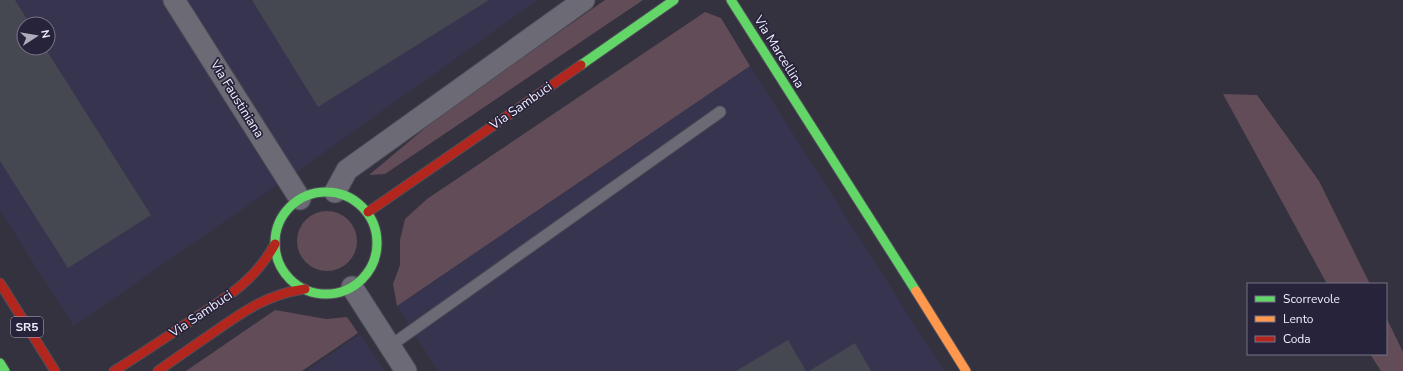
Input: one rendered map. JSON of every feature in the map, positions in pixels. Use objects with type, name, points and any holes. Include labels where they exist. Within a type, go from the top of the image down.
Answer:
[{"type":"street","name":"Via Faustiniana","points":[[174,0],[300,199]]},
{"type":"street","points":[[335,192],[347,170],[584,0]]},
{"type":"street","name":"Via Sambuci","points":[[368,212],[674,0]]},
{"type":"street","name":"Via Marcellina","points":[[731,0],[966,371]]},
{"type":"street","points":[[329,191],[335,192],[344,194],[357,201],[368,212],[375,225],[378,240],[376,255],[371,269],[362,280],[352,287],[334,294],[319,294],[305,290],[293,282],[283,271],[277,258],[275,244],[277,230],[289,207],[300,199],[314,193],[329,191]]},
{"type":"street","name":"Via Sambuci","points":[[114,371],[225,299],[248,282],[270,256],[275,244]]},
{"type":"street","name":"SR5","points":[[0,283],[55,371]]},
{"type":"street","points":[[352,287],[406,371]]},
{"type":"street","name":"Via Sambuci","points":[[158,371],[256,304],[282,293],[305,290]]},
{"type":"street","points":[[0,363],[5,371]]},
{"type":"lane","points":[[390,346],[720,112]]},
{"type":"shaded area","points":[[0,0],[538,0],[312,161],[74,326],[0,211]]},
{"type":"shaded area","points":[[605,0],[643,0],[385,174],[369,175],[443,113]]},
{"type":"shaded area","points":[[705,12],[721,18],[750,66],[397,306],[393,284],[400,265],[400,240],[405,219],[427,199]]},
{"type":"shaded area","points":[[750,66],[944,371],[438,371],[397,306]]},
{"type":"shaded area","points":[[1223,94],[1257,95],[1319,181],[1370,283],[1326,283]]},
{"type":"shaded area","points":[[321,211],[333,211],[344,216],[352,224],[357,235],[355,253],[344,266],[333,271],[321,271],[310,266],[302,258],[297,247],[297,235],[302,224],[310,216]]},
{"type":"shaded area","points":[[275,310],[326,319],[347,317],[358,333],[302,371],[186,371]]},
{"type":"shaded area","points":[[1387,319],[1403,352],[1403,371],[1381,371],[1371,355],[1387,355]]},
{"type":"shaded area","points":[[360,334],[384,371],[306,371]]},
{"type":"building","points":[[0,0],[15,0],[25,16],[16,16],[16,56],[50,56],[151,215],[68,268],[0,161]]},
{"type":"building","points":[[252,0],[489,0],[318,107]]},
{"type":"building","points":[[788,340],[806,371],[736,371]]},
{"type":"building","points":[[855,343],[871,371],[809,371]]},
{"type":"traffic: fast","points":[[581,65],[674,0]]},
{"type":"traffic: fast","points":[[731,0],[916,291]]},
{"type":"traffic: fast","points":[[326,192],[346,196],[362,207],[373,223],[377,243],[373,263],[362,279],[346,290],[326,294],[306,290],[290,279],[279,263],[275,243],[279,223],[290,207],[306,196],[326,192]]},
{"type":"traffic: fast","points":[[0,363],[5,371]]},
{"type":"traffic: slow","points":[[916,291],[966,371]]},
{"type":"traffic: jam","points":[[368,212],[581,65]]},
{"type":"traffic: jam","points":[[114,371],[236,290],[257,270],[275,244]]},
{"type":"traffic: jam","points":[[0,283],[55,371]]},
{"type":"traffic: jam","points":[[158,371],[246,310],[279,295],[305,289]]}]
